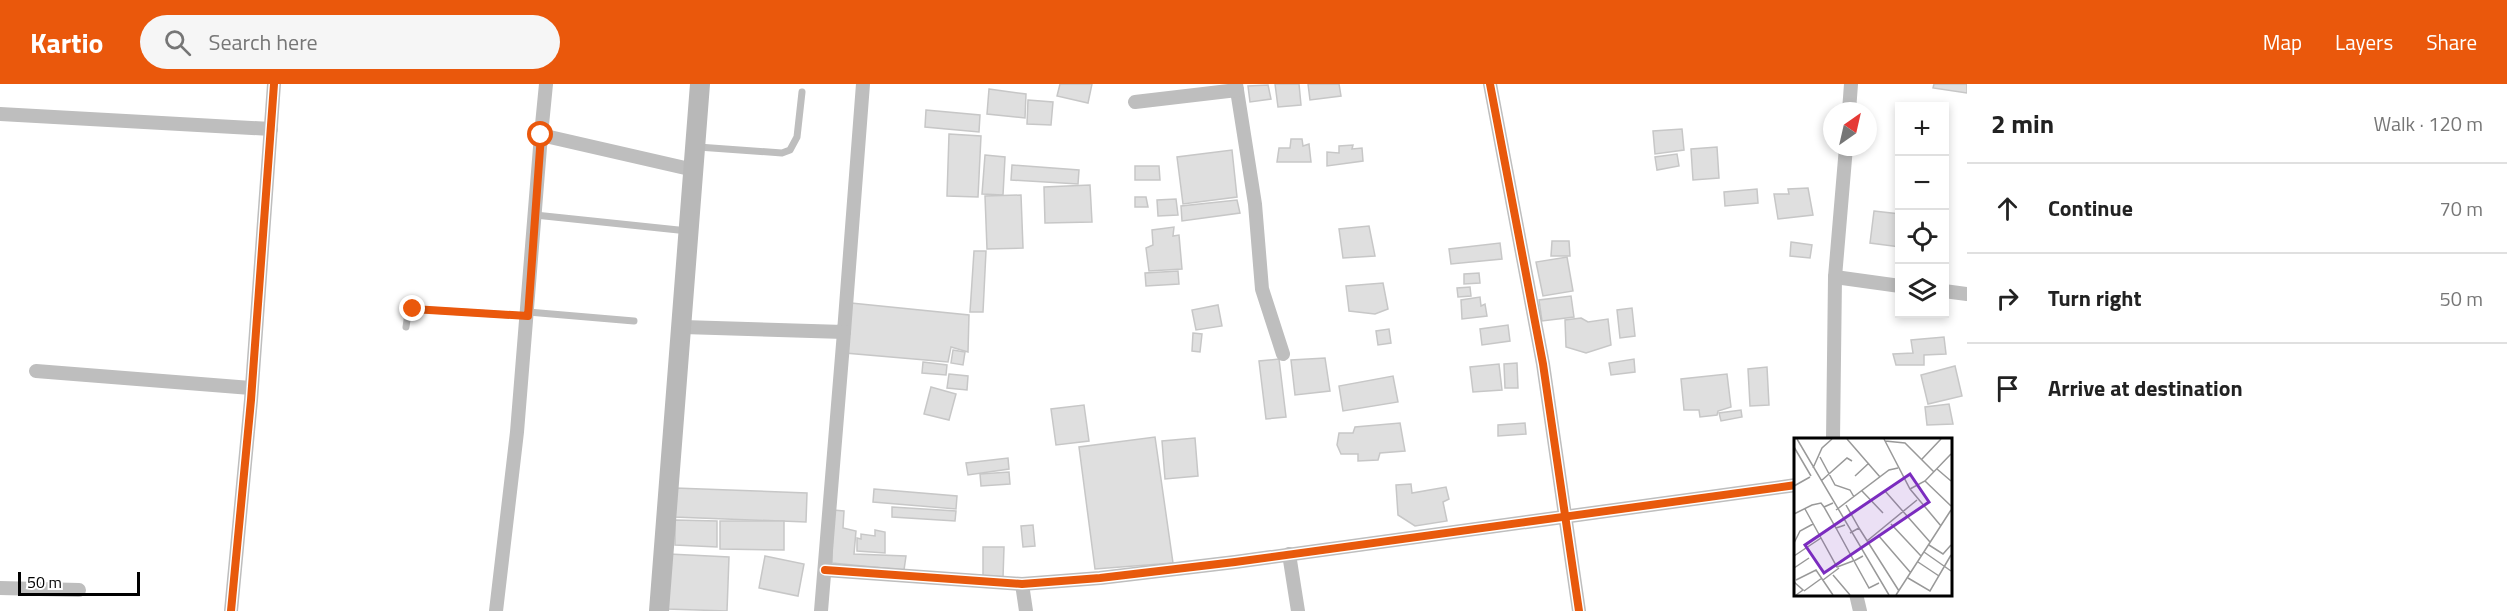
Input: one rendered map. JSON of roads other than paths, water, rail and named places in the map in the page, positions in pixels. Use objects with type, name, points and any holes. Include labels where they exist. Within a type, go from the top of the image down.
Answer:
[{"type":"street","points":[[231,611],[274,84]]},
{"type":"street","points":[[496,611],[517,432],[546,84]]},
{"type":"street","points":[[659,611],[683,327],[700,84]]},
{"type":"street","points":[[821,611],[863,84]]},
{"type":"street","points":[[1490,84],[1544,364],[1579,611]]},
{"type":"street","points":[[1850,102],[1851,84]]},
{"type":"street","points":[[1134,102],[1236,87],[1255,204],[1262,289],[1283,354]]},
{"type":"street","points":[[0,114],[270,129]]},
{"type":"street","points":[[541,135],[694,170]]},
{"type":"street","points":[[1833,438],[1835,277],[1845,156]]},
{"type":"street","points":[[1835,277],[1895,285]]},
{"type":"street","points":[[1949,292],[1967,294]]},
{"type":"street","points":[[683,327],[844,332]]},
{"type":"street","points":[[36,371],[251,388]]},
{"type":"street","points":[[825,570],[1022,584],[1163,571],[1794,485]]},
{"type":"street","points":[[1289,554],[1298,611]]},
{"type":"street","points":[[1022,584],[1026,611]]},
{"type":"street","points":[[0,588],[79,590]]},
{"type":"street","points":[[1856,596],[1860,611]]},
{"type":"lane","points":[[695,147],[782,153],[790,150],[797,137],[802,92]]},
{"type":"lane","points":[[535,215],[689,231]]},
{"type":"lane","points":[[406,327],[408,313],[413,309],[634,321]]}]
